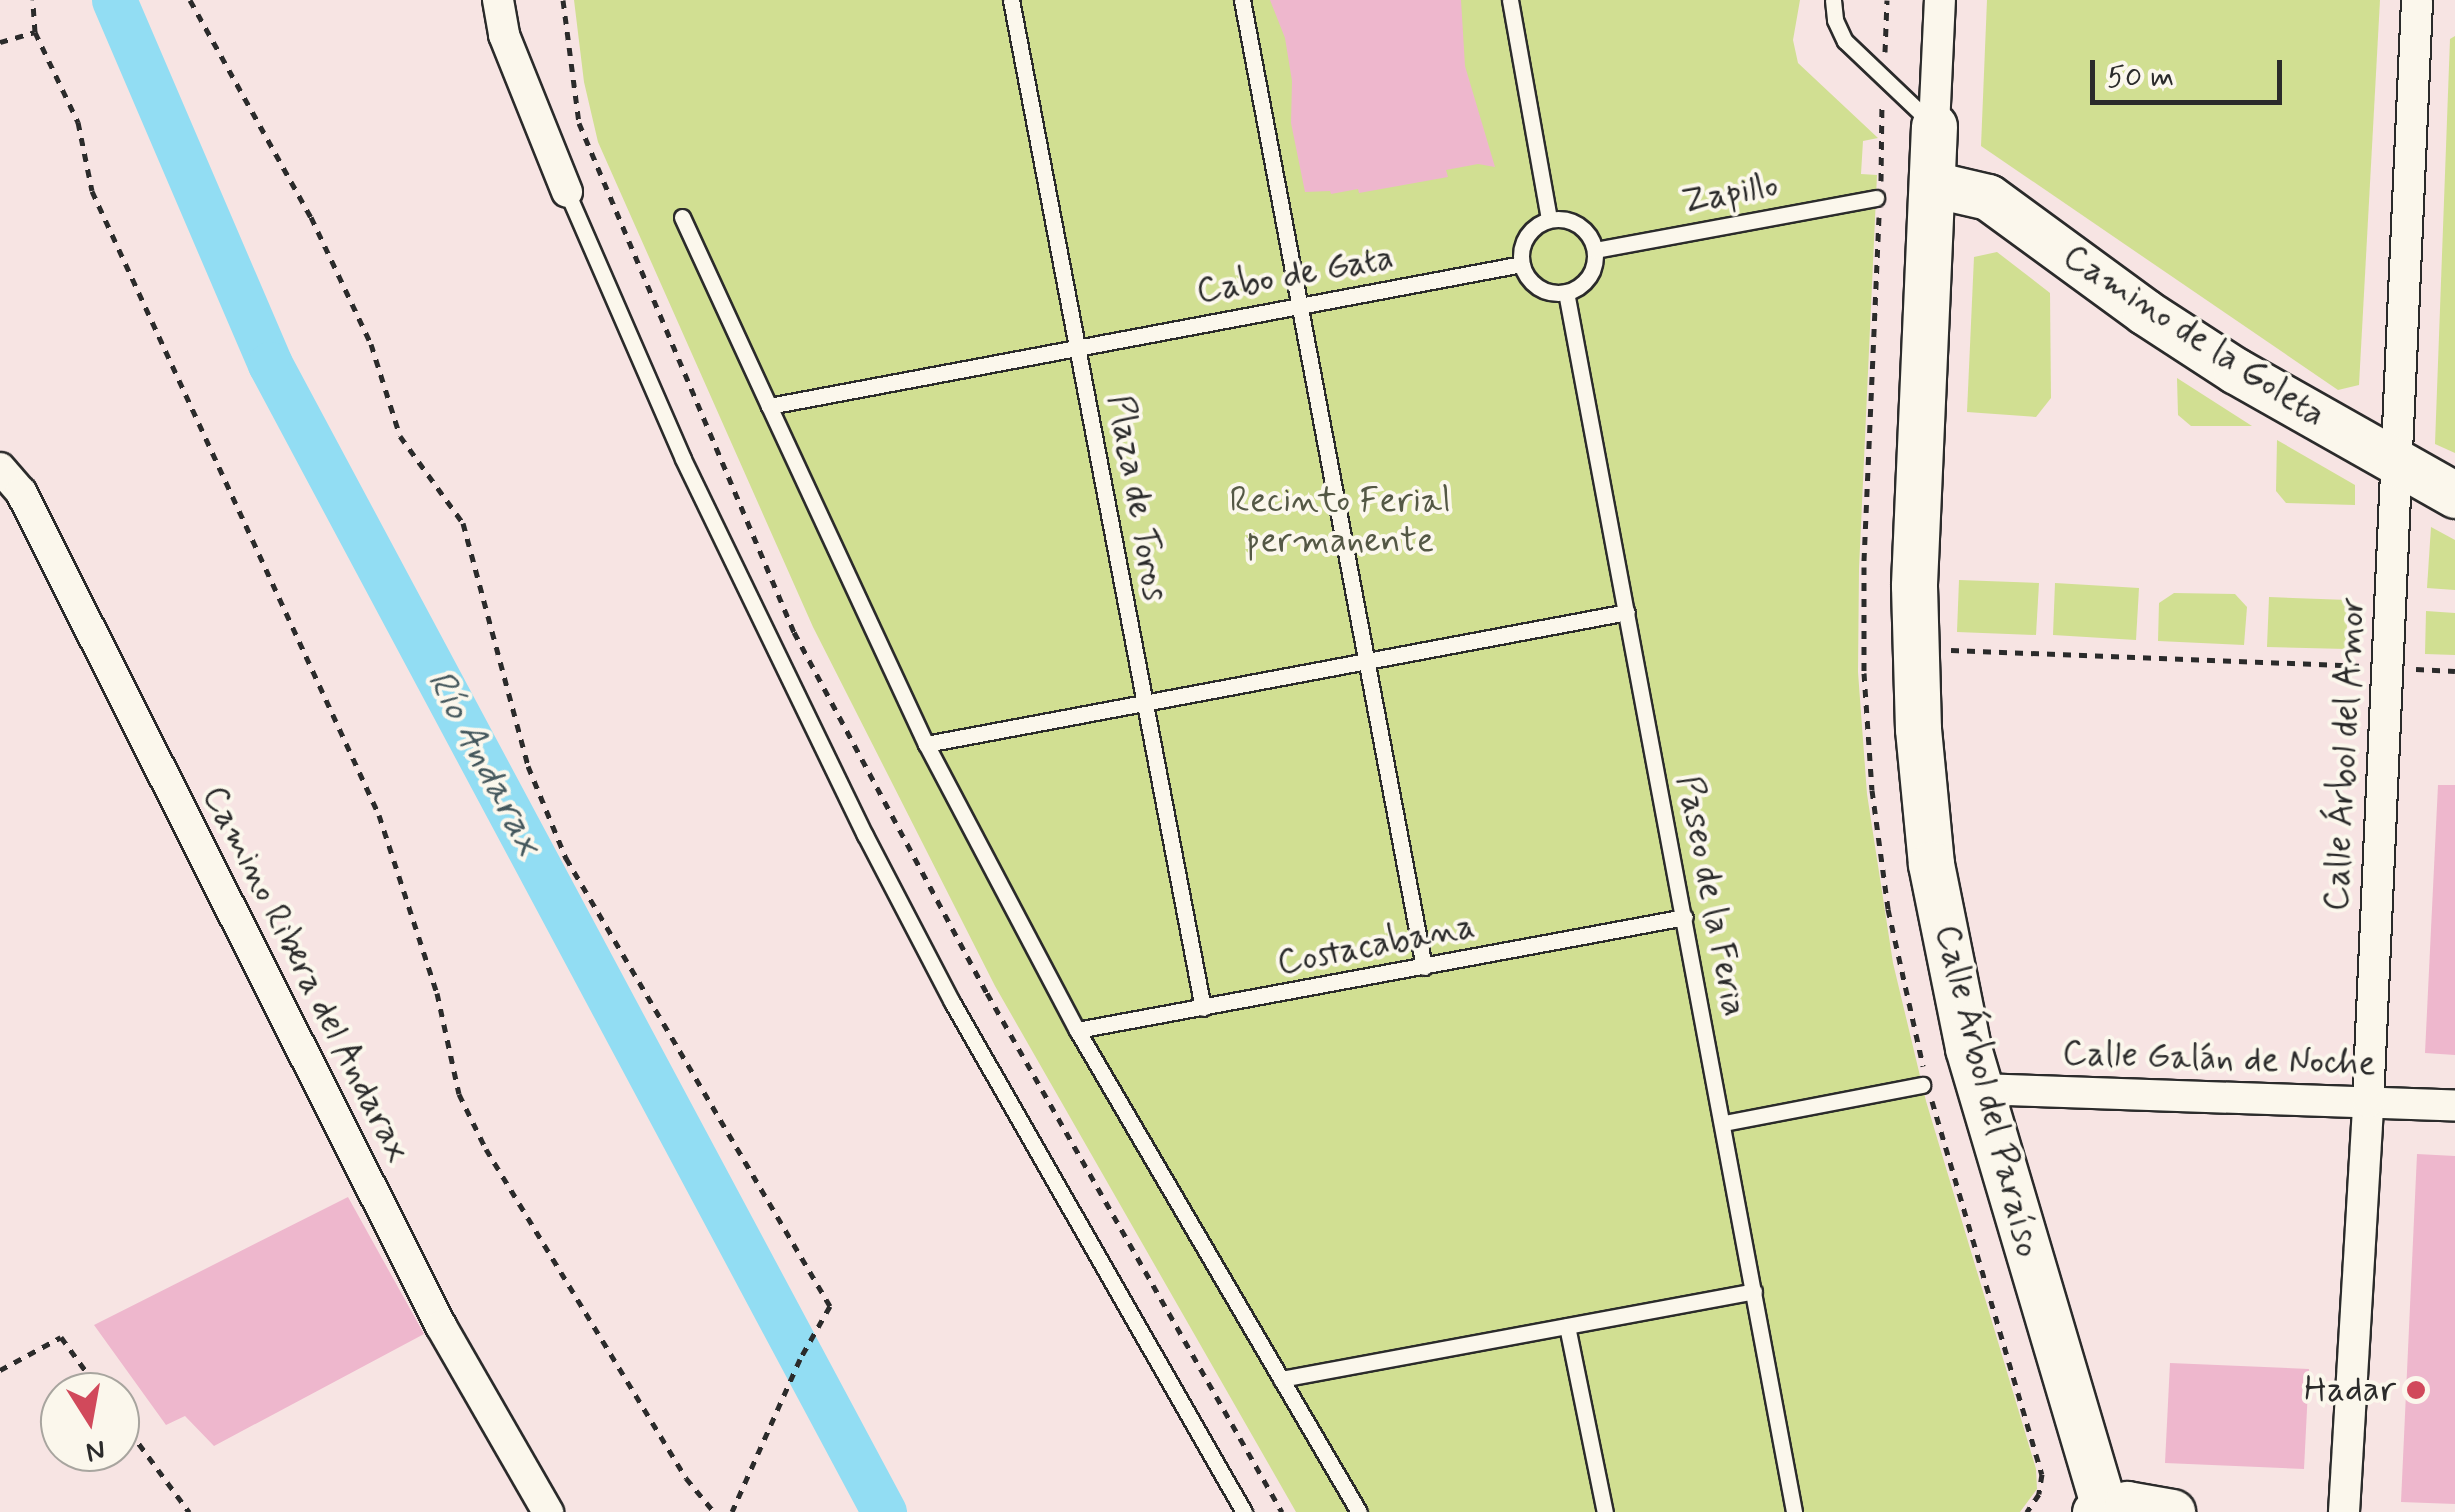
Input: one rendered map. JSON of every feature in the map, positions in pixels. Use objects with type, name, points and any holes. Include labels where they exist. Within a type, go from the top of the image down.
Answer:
[{"type":"street","points":[[498,0],[504,35],[567,192]]},
{"type":"street","points":[[1934,126],[1940,0]]},
{"type":"street","name":"Calle Árbol del Amor","points":[[2344,1512],[2368,1102],[2417,0]]},
{"type":"street","name":"Calle Árbol del Paraíso","points":[[1934,126],[1914,586],[1918,729],[1931,864],[1980,1089],[2100,1510]]},
{"type":"street","name":"Camino de la Goleta","points":[[1932,184],[1988,196],[2206,351],[2455,495]]},
{"type":"street","name":"Camino Ribera del Andarax","points":[[0,468],[21,492],[441,1326],[548,1512]]},
{"type":"street","name":"Calle Galán de Noche","points":[[1980,1089],[2455,1106]]},
{"type":"street","points":[[2100,1510],[2146,1505],[2172,1512]]},
{"type":"lane","name":"Plaza de Toros","points":[[1011,0],[1203,1008]]},
{"type":"lane","points":[[1242,0],[1424,967]]},
{"type":"lane","points":[[1510,0],[1549,220]]},
{"type":"lane","points":[[1833,0],[1835,20],[1845,41],[1934,126]]},
{"type":"lane","points":[[567,192],[683,459],[874,852],[952,1002],[1244,1512]]},
{"type":"lane","name":"Zapillo","points":[[1595,250],[1876,198]]},
{"type":"lane","points":[[682,218],[926,744],[1077,1030],[1359,1512]]},
{"type":"lane","points":[[1564,219],[1580,226],[1595,250],[1588,278],[1566,292],[1540,288],[1522,264],[1526,238],[1549,220],[1564,219]]},
{"type":"lane","name":"Cabo de Gata","points":[[769,406],[1522,264]]},
{"type":"lane","name":"Paseo de la Feria","points":[[1566,292],[1794,1512]]},
{"type":"lane","points":[[926,744],[1626,612]]},
{"type":"lane","name":"Costacabana","points":[[1077,1030],[1685,918]]},
{"type":"lane","points":[[1724,1123],[1922,1085]]},
{"type":"lane","points":[[1281,1379],[1754,1292]]},
{"type":"lane","points":[[1567,1326],[1605,1512]]},
{"type":"path","points":[[33,0],[34,32],[78,122],[92,191],[380,815],[437,993],[459,1094],[486,1149],[676,1462],[714,1512]]},
{"type":"path","points":[[190,0],[311,217],[370,344],[400,436],[464,523],[528,766],[566,858],[830,1306],[800,1359],[732,1512]]},
{"type":"path","points":[[562,0],[579,124],[794,632],[986,993],[1282,1512]]},
{"type":"path","points":[[0,42],[34,32]]},
{"type":"path","points":[[1966,650],[2376,667]]},
{"type":"path","points":[[1863,654],[1876,653]]},
{"type":"path","points":[[2402,668],[2455,671]]},
{"type":"path","points":[[0,1370],[61,1337],[86,1372]]},
{"type":"path","points":[[140,1445],[189,1512]]},
{"type":"green space","name":"Recinto Ferial permanente","points":[[574,0],[1800,0],[1793,40],[1798,63],[1878,138],[1863,141],[1861,174],[1877,175],[1859,569],[1858,672],[1867,794],[1893,963],[1926,1101],[2036,1469],[2037,1489],[2020,1512],[1296,1512],[995,986],[813,627],[598,142],[584,82]]},
{"type":"green space","points":[[1987,0],[2380,0],[2359,385],[2338,390],[1981,146]]},
{"type":"green space","points":[[2455,36],[2455,453],[2435,444],[2450,39]]},
{"type":"green space","points":[[1997,252],[2050,293],[2051,398],[2036,417],[1967,412],[1974,257]]},
{"type":"green space","points":[[2177,378],[2252,426],[2191,426],[2178,415]]},
{"type":"green space","points":[[2277,440],[2355,485],[2355,505],[2286,503],[2276,491]]},
{"type":"green space","points":[[2431,527],[2455,540],[2455,590],[2427,588]]},
{"type":"green space","points":[[1959,580],[2039,583],[2036,635],[1957,632]]},
{"type":"green space","points":[[2055,583],[2139,588],[2136,640],[2053,635]]},
{"type":"green space","points":[[2174,593],[2235,594],[2247,607],[2244,645],[2158,641],[2159,603]]},
{"type":"green space","points":[[2269,597],[2348,600],[2346,649],[2267,647]]},
{"type":"green space","points":[[2426,611],[2455,613],[2455,655],[2425,654]]},
{"type":"building","points":[[1270,0],[1461,0],[1465,66],[1495,167],[1478,164],[1446,170],[1448,177],[1359,193],[1358,189],[1331,194],[1305,192],[1291,123],[1292,81],[1285,38]]},
{"type":"building","points":[[2438,785],[2455,785],[2455,1055],[2425,1053]]},
{"type":"building","points":[[2417,1154],[2455,1156],[2455,1504],[2401,1502]]},
{"type":"building","points":[[348,1197],[424,1334],[214,1446],[185,1416],[166,1425],[140,1389],[140,1372],[128,1372],[94,1325]]},
{"type":"building","points":[[2170,1363],[2309,1369],[2304,1469],[2165,1463]]},
{"type":"waterway","name":"Río Andarax","points":[[114,0],[270,364],[884,1512]]},
{"type":"place","name":"Hadar","points":[[2416,1390]]}]
